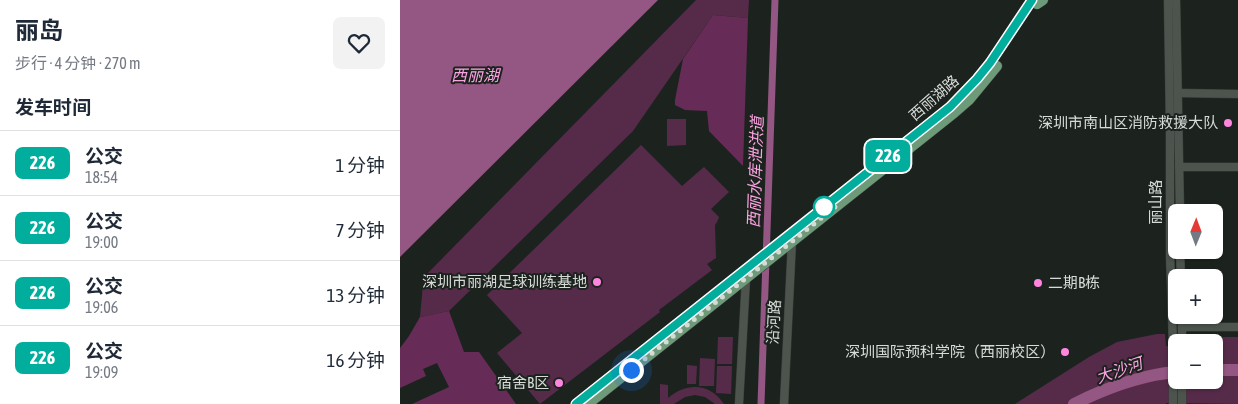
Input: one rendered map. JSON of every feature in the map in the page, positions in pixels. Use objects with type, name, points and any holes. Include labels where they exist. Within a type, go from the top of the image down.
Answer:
[{"type":"main road","name":"西丽湖路","points":[[763,260],[969,100],[996,68],[1038,1]]},
{"type":"main road","points":[[588,404],[746,278],[763,260]]},
{"type":"main road","points":[[576,404],[763,260]]},
{"type":"street","name":"丽山路","points":[[1168,0],[1173,404]]},
{"type":"street","name":"丽山路","points":[[1176,0],[1180,204]]},
{"type":"street","points":[[1178,93],[1238,94]]},
{"type":"street","points":[[1179,167],[1238,167]]},
{"type":"street","name":"沿河路","points":[[784,404],[790,238]]},
{"type":"street","name":"沿河路","points":[[739,404],[746,278]]},
{"type":"street","points":[[1182,334],[1182,327],[1238,327]]},
{"type":"street","points":[[1182,389],[1182,404]]},
{"type":"shaded area","points":[[696,0],[749,0],[748,18],[713,15],[633,131],[449,311],[420,317],[423,284],[427,274]]},
{"type":"shaded area","points":[[713,15],[748,18],[743,166],[709,131],[707,111],[685,110],[675,105],[683,59]]},
{"type":"shaded area","points":[[667,119],[686,119],[686,145],[667,146]]},
{"type":"shaded area","name":"深圳市丽湖足球训练基地","points":[[641,145],[682,186],[704,167],[729,192],[711,209],[719,217],[715,225],[716,258],[707,264],[712,270],[540,404],[497,353],[522,333],[487,295]]},
{"type":"shaded area","points":[[449,311],[464,352],[479,352],[516,404],[412,404],[449,387],[437,363],[423,369],[426,376],[400,388],[400,348],[420,317]]},
{"type":"shaded area","points":[[1165,334],[1166,346],[1168,346],[1168,389],[1223,389],[1223,337],[1238,337],[1238,404],[1015,404],[1089,357],[1117,342]]},
{"type":"shaded area","points":[[718,337],[733,337],[732,364],[717,364]]},
{"type":"shaded area","points":[[700,358],[715,359],[714,386],[699,386]]},
{"type":"shaded area","points":[[687,365],[697,366],[696,384],[687,384]]},
{"type":"shaded area","points":[[717,366],[732,366],[731,394],[716,393]]},
{"type":"shaded area","points":[[660,384],[668,385],[668,398],[683,389],[698,387],[712,392],[724,404],[715,404],[705,397],[695,395],[685,397],[674,404],[660,404]]},
{"type":"water","name":"西丽湖","points":[[400,0],[658,0],[400,257]]},
{"type":"waterway","name":"西丽水库泄洪道","points":[[761,404],[775,0]]},
{"type":"waterway","name":"大沙河","points":[[1223,370],[1238,370]]},
{"type":"waterway","name":"大沙河","points":[[1074,404],[1124,383],[1168,373]]},
{"type":"bus line","name":"226","points":[[576,404],[950,107],[990,63],[1032,0]]},
{"type":"place","name":"深圳市南山区消防救援大队","points":[[1228,123]]},
{"type":"place","name":"深圳市丽湖足球训练基地","points":[[597,282]]},
{"type":"place","name":"二期B栋","points":[[1038,283]]},
{"type":"place","name":"深圳国际预科学院（西丽校区）","points":[[1065,352]]},
{"type":"place","name":"宿舍B区","points":[[559,383]]},
{"type":"route","points":[[631,370],[835,207],[824,207]]}]
